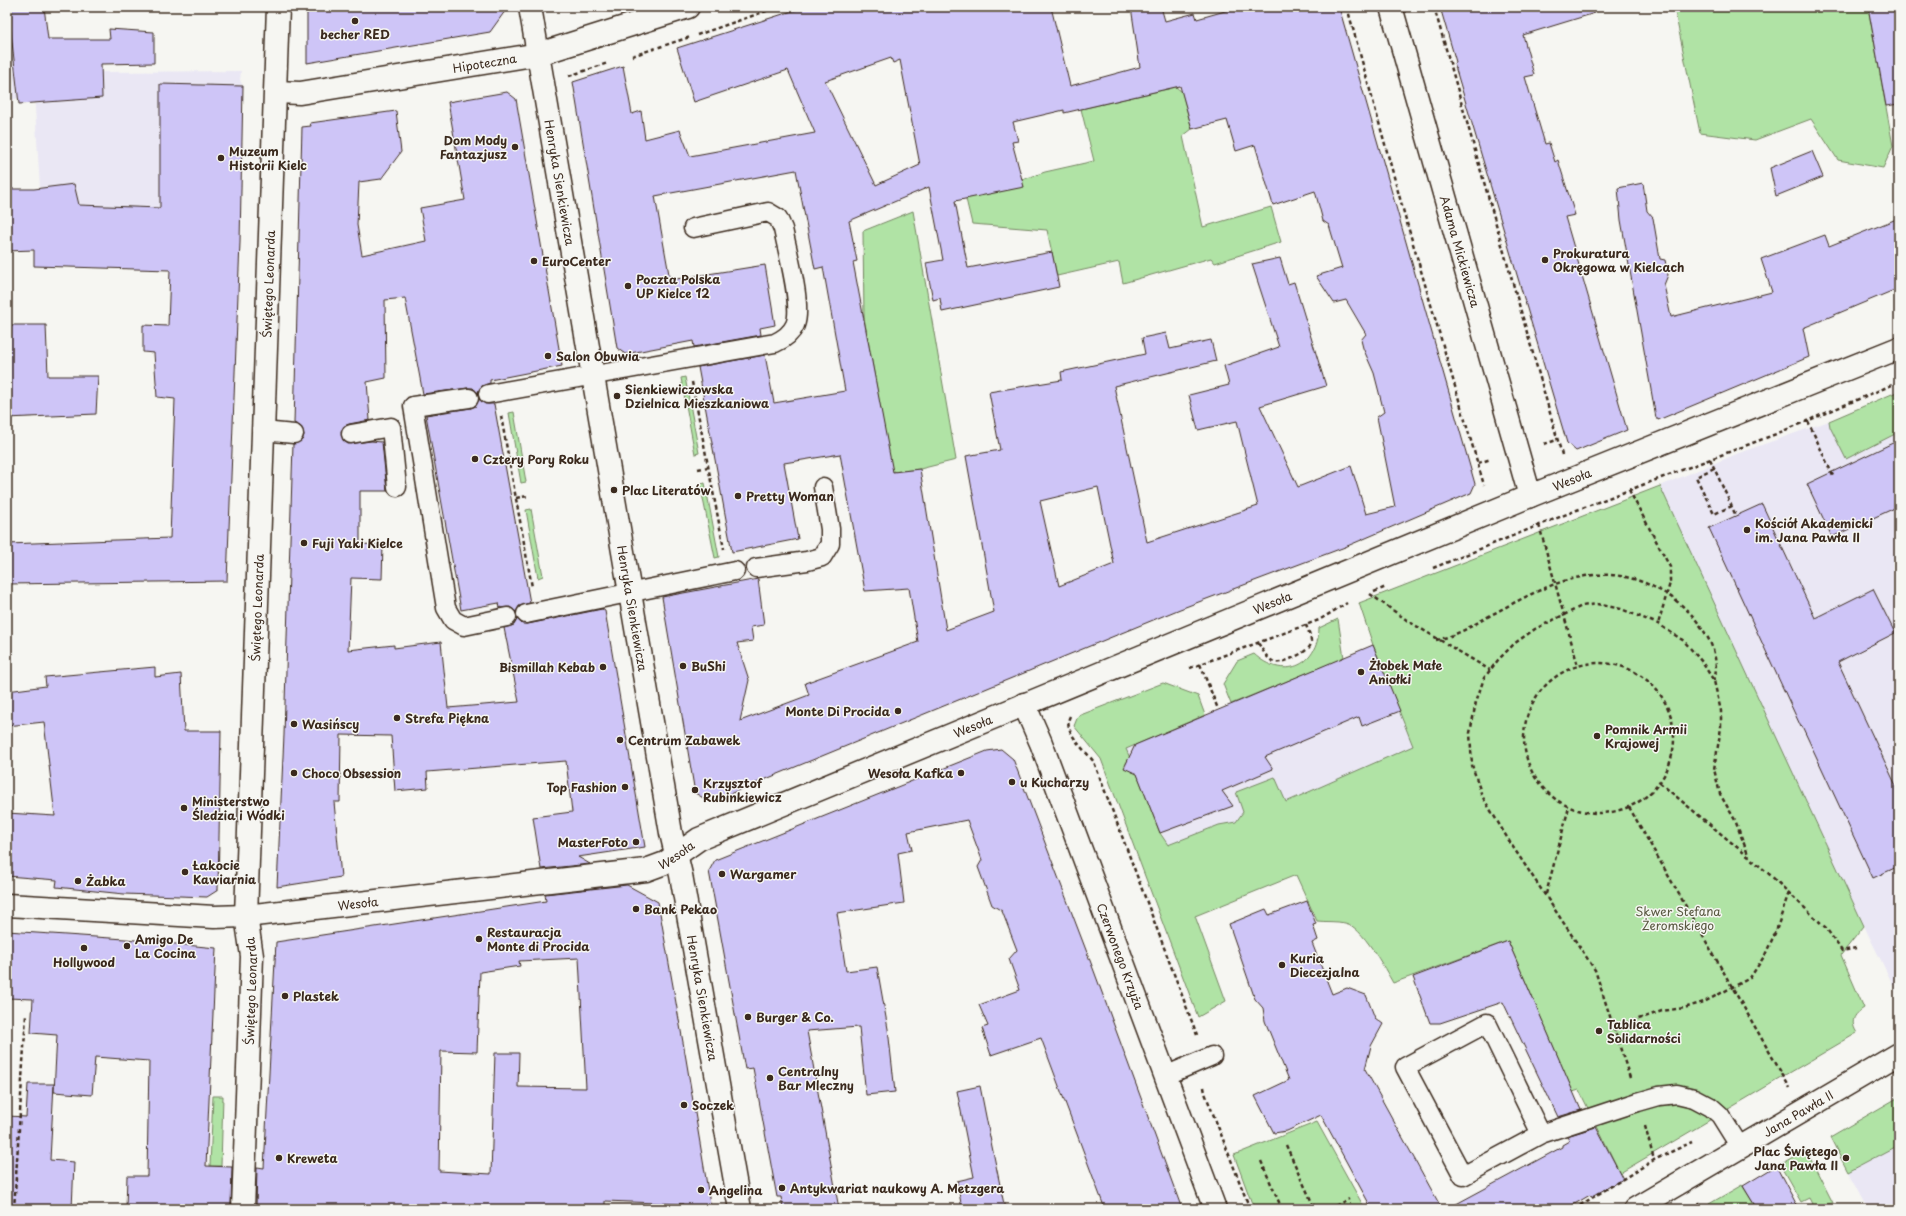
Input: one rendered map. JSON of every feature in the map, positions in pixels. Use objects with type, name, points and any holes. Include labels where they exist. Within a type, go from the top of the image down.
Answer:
[{"type":"street","name":"Świętego Leonarda","points":[[243,1209],[252,956],[246,916],[278,7]]},
{"type":"street","name":"Henryka Sienkiewicza","points":[[530,7],[676,854],[740,1209]]},
{"type":"street","name":"Hipoteczna","points":[[276,92],[300,93],[539,54],[688,7]]},
{"type":"street","name":"Adama Mickiewicza","points":[[1391,7],[1530,496]]},
{"type":"street","name":"Wesoła","points":[[7,905],[214,917],[246,916],[646,870],[665,863],[698,838],[1530,496],[1899,348]]},
{"type":"street","name":"Czerwonego Krzyża","points":[[1024,704],[1041,743],[1215,1209]]},
{"type":"street","name":"Jana Pawła II","points":[[1635,1209],[1899,1054]]},
{"type":"lane","points":[[493,394],[775,343],[784,338],[795,324],[797,301],[783,228],[778,218],[768,212],[693,228]]},
{"type":"lane","points":[[468,398],[413,406],[446,608],[453,620],[464,626],[507,617]]},
{"type":"lane","points":[[351,434],[391,427],[397,487]]},
{"type":"lane","points":[[264,431],[294,434]]},
{"type":"lane","points":[[756,568],[807,561],[822,557],[830,544],[830,529],[823,487]]},
{"type":"lane","points":[[531,612],[732,572]]},
{"type":"lane","points":[[1542,1134],[1487,1023],[1405,1067],[1463,1176],[1542,1134],[1638,1102],[1668,1094],[1686,1096],[1703,1101],[1711,1107],[1725,1123],[1740,1147]]},
{"type":"lane","points":[[1165,1076],[1207,1058]]},
{"type":"path","points":[[629,56],[778,7]]},
{"type":"path","points":[[1347,7],[1404,213],[1486,492]]},
{"type":"path","points":[[1434,7],[1564,462]]},
{"type":"path","points":[[543,84],[615,61]]},
{"type":"path","points":[[688,358],[708,467],[732,572]]},
{"type":"path","points":[[1426,571],[1539,525],[1808,421],[1899,382]]},
{"type":"path","points":[[493,394],[516,498],[531,612]]},
{"type":"path","points":[[1808,421],[1833,476]]},
{"type":"path","points":[[1710,458],[1736,516]]},
{"type":"path","points":[[698,468],[708,467]]},
{"type":"path","points":[[1714,468],[1696,477],[1714,514],[1732,506]]},
{"type":"path","points":[[1629,490],[1670,567],[1672,576],[1658,624]]},
{"type":"path","points":[[516,498],[528,496]]},
{"type":"path","points":[[1539,525],[1578,666]]},
{"type":"path","points":[[1436,640],[1457,634],[1525,597],[1555,583],[1579,576],[1612,574],[1636,580],[1668,594],[1677,600],[1692,615],[1702,627],[1712,645],[1717,660],[1714,681]]},
{"type":"path","points":[[1364,596],[1391,585]]},
{"type":"path","points":[[1370,594],[1436,640],[1490,670]]},
{"type":"path","points":[[1186,670],[1319,620],[1351,602]]},
{"type":"path","points":[[1654,1160],[1638,1102],[1612,1028],[1595,970],[1546,894],[1511,844],[1482,796],[1472,765],[1470,733],[1476,702],[1484,678],[1515,643],[1535,629],[1582,606],[1597,604],[1621,609],[1658,624],[1684,641],[1702,662],[1714,681],[1721,711],[1721,728],[1714,769],[1720,794],[1734,820],[1749,857]]},
{"type":"path","points":[[1258,643],[1267,658],[1276,663],[1281,663],[1304,652],[1310,647],[1311,639],[1306,625]]},
{"type":"path","points":[[1605,663],[1631,670],[1653,685],[1668,707],[1674,733],[1672,759],[1660,783],[1646,798],[1628,807],[1609,813],[1588,812],[1569,807],[1550,795],[1535,777],[1526,756],[1524,733],[1530,711],[1541,691],[1558,676],[1578,666],[1605,663]]},
{"type":"path","points":[[1200,664],[1218,710]]},
{"type":"path","points":[[1073,713],[1068,722],[1070,731],[1094,762],[1201,1046],[1207,1058],[1204,1092],[1250,1209]]},
{"type":"path","points":[[1660,783],[1789,892],[1826,928],[1842,952],[1856,948]]},
{"type":"path","points":[[1546,894],[1569,807]]},
{"type":"path","points":[[1628,807],[1803,1109]]},
{"type":"path","points":[[1612,1028],[1662,1011],[1684,1008],[1704,1002],[1750,978],[1765,955],[1776,931],[1789,892]]},
{"type":"path","points":[[14,1209],[26,1015]]},
{"type":"path","points":[[1574,1209],[1654,1160],[1725,1123]]},
{"type":"path","points":[[1286,1145],[1315,1209]]},
{"type":"path","points":[[1261,1161],[1282,1209]]},
{"type":"path","points":[[1329,1209],[1349,1199]]},
{"type":"path","points":[[1699,1202],[1702,1209]]},
{"type":"shaded area","points":[[7,7],[16,77],[101,72],[241,71],[240,80],[243,86],[240,242],[35,230],[40,188],[34,92],[7,102]]},
{"type":"shaded area","points":[[1829,421],[1830,427],[1846,458],[1899,432],[1899,997],[1867,932],[1660,486],[1739,453]]},
{"type":"shaded area","points":[[1373,645],[1413,745],[1455,811],[1168,846],[1132,772],[1127,768],[1126,749]]},
{"type":"shaded area","points":[[1899,1145],[1899,1209],[1868,1209],[1848,1172]]},
{"type":"green space","points":[[1674,7],[1868,7],[1893,146],[1883,168],[1838,160],[1811,119],[1755,140],[1700,133]]},
{"type":"green space","points":[[1176,87],[1182,92],[1192,129],[1183,136],[1203,227],[1271,207],[1281,242],[1215,263],[1211,258],[1123,283],[1119,262],[1057,276],[1047,230],[972,224],[966,199],[1045,172],[1094,161],[1081,109]]},
{"type":"green space","points":[[913,211],[956,460],[920,469],[892,472],[864,318],[863,231]]},
{"type":"green space","points":[[685,377],[699,453],[695,454],[681,378]]},
{"type":"green space","points":[[1899,391],[1899,432],[1846,459],[1830,427],[1829,421]]},
{"type":"green space","points":[[514,412],[526,482],[521,483],[509,413]]},
{"type":"green space","points":[[705,483],[719,557],[715,558],[700,484]]},
{"type":"green space","name":"Skwer Stefana Żeromskiego","points":[[1660,486],[1864,926],[1841,955],[1864,1008],[1857,1013],[1853,1022],[1857,1033],[1620,1173],[1579,1090],[1573,1092],[1508,941],[1393,983],[1385,968],[1366,940],[1352,926],[1342,922],[1317,921],[1296,875],[1195,916],[1226,1001],[1198,1017],[1101,759],[1074,726],[1078,716],[1163,683],[1198,696],[1205,715],[1126,749],[1130,758],[1126,763],[1127,768],[1132,772],[1136,771],[1160,833],[1168,845],[1219,825],[1236,822],[1243,812],[1236,792],[1275,777],[1286,802],[1413,746],[1373,645],[1359,603]]},
{"type":"green space","points":[[531,509],[543,576],[538,578],[526,510]]},
{"type":"green space","points":[[1338,619],[1344,658],[1231,704],[1223,684],[1237,661],[1254,654],[1265,662],[1276,667],[1287,668],[1297,666],[1305,661],[1312,653],[1317,642],[1319,628]]},
{"type":"green space","points":[[213,1096],[223,1096],[221,1166],[210,1166]]},
{"type":"green space","points":[[1899,1097],[1899,1145],[1848,1172],[1830,1137]]},
{"type":"green space","points":[[1317,1122],[1365,1209],[1254,1209],[1234,1155]]},
{"type":"green space","points":[[1806,1150],[1833,1203],[1813,1206],[1809,1198],[1801,1202],[1780,1165]]},
{"type":"green space","points":[[1742,1185],[1757,1209],[1712,1209],[1709,1204]]},
{"type":"building","points":[[8,7],[44,7],[48,39],[110,39],[109,29],[154,32],[154,63],[101,64],[102,98],[19,104]]},
{"type":"building","points":[[307,7],[508,7],[490,32],[307,63]]},
{"type":"building","points":[[805,7],[1051,7],[1070,86],[1140,67],[1131,7],[1161,7],[1165,21],[1195,13],[1197,19],[1239,7],[1339,7],[1475,484],[1471,493],[1345,547],[1180,609],[710,802],[695,793],[662,597],[758,579],[764,625],[751,627],[753,641],[737,643],[749,680],[740,721],[809,695],[805,683],[918,642],[909,588],[865,591],[840,454],[784,463],[798,539],[732,552],[698,367],[765,355],[774,403],[845,391],[823,267],[815,269],[796,170],[655,196],[670,280],[765,265],[775,325],[760,328],[761,335],[694,347],[693,341],[625,354],[617,348],[573,82],[623,66],[632,114],[641,111],[645,139],[680,130],[690,156],[815,133],[788,70],[694,102],[677,48]],"holes":[[[891,58],[893,63],[900,60],[920,165],[876,185],[825,81]],[[1180,86],[1192,129],[1227,120],[1236,151],[1255,145],[1273,205],[1315,191],[1323,221],[1329,225],[1342,268],[1316,276],[1334,303],[1346,300],[1366,334],[1361,340],[1374,373],[1384,412],[1377,417],[1395,507],[1366,514],[1351,466],[1298,487],[1260,406],[1326,386],[1294,282],[1288,284],[1280,258],[1252,264],[1279,347],[1224,366],[1229,385],[1189,395],[1198,430],[1237,421],[1258,506],[1147,542],[1114,386],[1216,361],[1211,340],[1170,349],[1166,333],[1142,338],[1145,354],[1061,372],[1062,380],[989,392],[1000,450],[966,456],[994,612],[946,630],[920,469],[893,472],[853,262],[857,261],[849,221],[929,187],[943,260],[926,263],[933,300],[940,298],[942,312],[1059,287],[1052,252],[968,268],[955,201],[1024,187],[1012,142],[1018,141],[1013,122],[1064,110],[1064,113]],[[1098,487],[1114,564],[1059,586],[1040,501]]]},
{"type":"building","points":[[1440,7],[1594,7],[1595,13],[1523,35],[1534,75],[1525,77],[1545,144],[1549,143],[1555,162],[1558,160],[1575,215],[1565,217],[1627,430],[1576,451],[1567,443],[1454,63],[1456,62]]},
{"type":"building","points":[[1868,7],[1896,7],[1899,22],[1899,104],[1886,106]]},
{"type":"building","points":[[160,84],[243,86],[240,242],[227,581],[7,584],[7,544],[170,538],[175,399],[157,397],[154,353],[143,352],[143,325],[168,326],[170,270],[34,266],[34,250],[7,251],[7,189],[34,189],[74,184],[79,205],[160,208]]},
{"type":"building","points":[[507,92],[516,99],[562,366],[490,380],[490,383],[482,386],[478,393],[473,388],[468,388],[423,394],[405,298],[385,300],[386,378],[367,382],[370,420],[349,424],[344,426],[341,431],[343,440],[348,444],[371,441],[382,442],[387,491],[360,491],[360,544],[383,545],[382,579],[351,578],[348,650],[394,645],[394,648],[441,642],[448,708],[519,702],[504,628],[514,625],[517,619],[522,624],[528,624],[602,609],[605,611],[645,847],[578,857],[590,864],[541,869],[533,817],[572,812],[566,761],[427,772],[428,788],[395,791],[391,736],[341,735],[340,802],[334,802],[341,877],[277,887],[284,735],[293,444],[302,440],[304,435],[300,426],[294,423],[302,127],[311,126],[310,123],[396,111],[401,152],[381,179],[359,182],[357,225],[362,255],[426,241],[420,208],[465,200],[448,102]]},
{"type":"building","points":[[1812,151],[1823,177],[1776,196],[1770,168]]},
{"type":"building","points":[[1643,183],[1647,211],[1653,218],[1660,259],[1665,260],[1668,275],[1664,285],[1671,317],[1772,292],[1761,259],[1825,235],[1829,246],[1899,218],[1899,288],[1803,328],[1809,357],[1658,420],[1658,418],[1656,418],[1621,220],[1618,188]]},
{"type":"building","points":[[7,325],[46,325],[48,376],[98,376],[96,414],[7,418]]},
{"type":"building","points":[[479,399],[485,404],[494,404],[530,603],[519,606],[516,612],[510,607],[500,608],[499,603],[461,610],[426,415],[471,408],[476,406]]},
{"type":"building","points":[[1899,440],[1899,506],[1832,537],[1807,484]]},
{"type":"building","points":[[1762,504],[1815,618],[1873,589],[1895,633],[1838,662],[1899,792],[1899,866],[1873,878],[1709,528]]},
{"type":"building","points":[[1373,645],[1400,711],[1362,726],[1359,717],[1265,757],[1273,769],[1222,791],[1233,806],[1160,833],[1137,774],[1124,768],[1135,745]]},
{"type":"building","points":[[155,667],[155,677],[181,674],[184,731],[221,731],[218,890],[207,897],[124,894],[56,887],[57,880],[7,876],[7,813],[55,816],[44,722],[7,726],[7,691],[46,686],[45,677]]},
{"type":"building","points":[[1001,749],[1013,759],[1094,971],[1182,1209],[1105,1209],[1041,1038],[991,1055],[982,1028],[988,1026],[979,1005],[1020,990],[1009,959],[1017,950],[1002,911],[992,905],[978,867],[982,860],[967,820],[908,832],[912,850],[898,853],[904,903],[837,913],[846,971],[877,967],[888,1029],[895,1092],[866,1095],[859,1027],[807,1031],[839,1209],[783,1209],[781,1197],[777,1197],[753,1068],[745,1069],[709,871],[715,860],[987,751]]},
{"type":"building","points":[[627,885],[658,902],[711,1209],[684,1209],[683,1204],[605,1201],[605,1208],[549,1206],[549,1209],[256,1209],[257,1167],[264,1168],[276,942],[546,901],[545,894]],"holes":[[[579,958],[586,1088],[518,1087],[519,1053],[495,1053],[491,1174],[439,1171],[441,1051],[477,1052],[480,972],[520,966],[519,961]]]},
{"type":"building","points":[[1307,901],[1316,924],[1313,925],[1318,940],[1312,943],[1332,994],[1347,988],[1366,995],[1375,1018],[1383,1024],[1371,1046],[1365,1069],[1442,1209],[1372,1209],[1321,1115],[1287,1131],[1274,1133],[1255,1096],[1289,1080],[1265,1021],[1263,1008],[1255,999],[1229,924],[1266,909],[1269,915]]},
{"type":"building","points":[[7,931],[125,939],[216,948],[206,1166],[232,1167],[231,1209],[126,1209],[127,1176],[147,1176],[149,1061],[95,1057],[92,1095],[54,1092],[57,1035],[31,1033],[33,999],[7,998]]},
{"type":"building","points":[[1508,941],[1581,1110],[1558,1117],[1503,1002],[1440,1023],[1430,1023],[1413,977]]},
{"type":"building","points":[[28,1084],[54,1084],[50,1160],[74,1162],[72,1209],[7,1209],[7,1116],[26,1117]]},
{"type":"building","points":[[980,1086],[1005,1209],[962,1209],[957,1181],[974,1177],[957,1091]]},
{"type":"building","points":[[1596,1127],[1623,1179],[1591,1197],[1590,1195],[1566,1209],[1447,1209],[1562,1147],[1562,1145],[1569,1141],[1567,1136]]},
{"type":"building","points":[[1776,1166],[1799,1209],[1757,1209],[1743,1186]]},
{"type":"place","name":"becher RED","points":[[355,21]]},
{"type":"place","name":"Dom Mody Fantazjusz","points":[[515,147]]},
{"type":"place","name":"Muzeum Historii Kielc","points":[[221,158]]},
{"type":"place","name":"Prokuratura Okręgowa w Kielcach","points":[[1545,260]]},
{"type":"place","name":"EuroCenter","points":[[534,261]]},
{"type":"place","name":"Poczta Polska UP Kielce 12","points":[[628,286]]},
{"type":"place","name":"Salon Obuwia","points":[[548,356]]},
{"type":"place","name":"Sienkiewiczowska Dzielnica Mieszkaniowa","points":[[617,396]]},
{"type":"place","name":"Cztery Pory Roku","points":[[475,459]]},
{"type":"place","name":"Plac Literatów","points":[[614,490]]},
{"type":"place","name":"Pretty Woman","points":[[738,496]]},
{"type":"place","name":"Kościół Akademicki im. Jana Pawła II","points":[[1747,530]]},
{"type":"place","name":"Fuji Yaki Kielce","points":[[304,543]]},
{"type":"place","name":"BuShi","points":[[683,666]]},
{"type":"place","name":"Bismillah Kebab","points":[[603,667]]},
{"type":"place","name":"Żłobek Małe Aniołki","points":[[1361,672]]},
{"type":"place","name":"Monte Di Procida","points":[[898,711]]},
{"type":"place","name":"Strefa Piękna","points":[[397,718]]},
{"type":"place","name":"Wasińscy","points":[[294,724]]},
{"type":"place","name":"Pomnik Armii Krajowej","points":[[1597,736]]},
{"type":"place","name":"Centrum Zabawek","points":[[620,740]]},
{"type":"place","name":"Choco Obsession","points":[[294,773]]},
{"type":"place","name":"Wesoła Kafka","points":[[961,773]]},
{"type":"place","name":"u Kucharzy","points":[[1012,782]]},
{"type":"place","name":"Top Fashion","points":[[625,787]]},
{"type":"place","name":"Krzysztof Rubinkiewicz","points":[[695,790]]},
{"type":"place","name":"Ministerstwo Śledzia i Wódki","points":[[184,808]]},
{"type":"place","name":"MasterFoto","points":[[636,842]]},
{"type":"place","name":"Łakocie Kawiarnia","points":[[185,872]]},
{"type":"place","name":"Wargamer","points":[[722,874]]},
{"type":"place","name":"Żabka","points":[[78,881]]},
{"type":"place","name":"Bank Pekao","points":[[636,909]]},
{"type":"place","name":"Restauracja Monte di Procida","points":[[479,939]]},
{"type":"place","name":"Amigo De La Cocina","points":[[127,946]]},
{"type":"place","name":"Hollywood","points":[[84,948]]},
{"type":"place","name":"Kuria Diecezjalna","points":[[1282,965]]},
{"type":"place","name":"Plastek","points":[[285,996]]},
{"type":"place","name":"Burger & Co.","points":[[748,1017]]},
{"type":"place","name":"Tablica Solidarności","points":[[1599,1031]]},
{"type":"place","name":"Centralny Bar Mleczny","points":[[770,1078]]},
{"type":"place","name":"Soczek","points":[[684,1105]]},
{"type":"place","name":"Kreweta","points":[[279,1158]]},
{"type":"place","name":"Plac Świętego Jana Pawła II","points":[[1846,1158]]},
{"type":"place","name":"Antykwariat naukowy A. Metzgera","points":[[782,1188]]},
{"type":"place","name":"Angelina","points":[[701,1190]]}]
